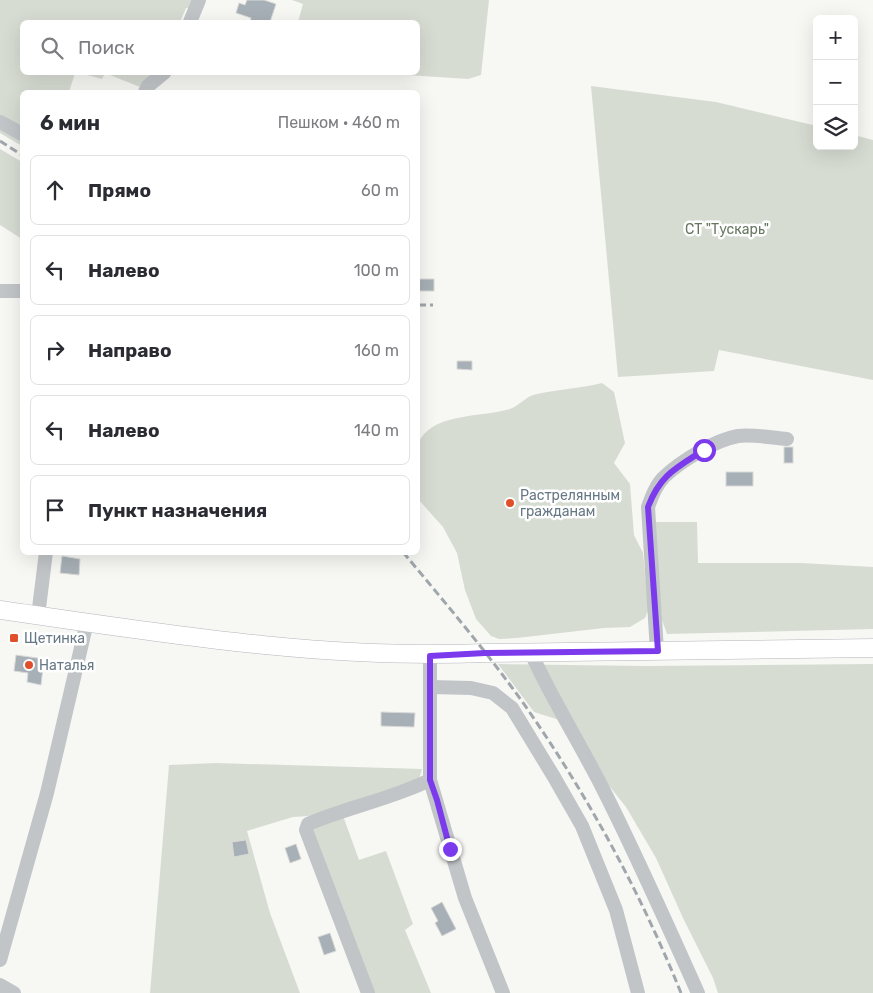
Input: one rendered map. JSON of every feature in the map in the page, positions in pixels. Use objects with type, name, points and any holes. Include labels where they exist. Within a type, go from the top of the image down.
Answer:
[{"type":"main road","points":[[0,610],[226,641],[314,649],[430,656],[873,648]]},
{"type":"street","points":[[191,20],[199,0]]},
{"type":"street","points":[[146,90],[161,75]]},
{"type":"street","points":[[0,122],[20,133]]},
{"type":"street","points":[[0,291],[20,292]]},
{"type":"street","points":[[658,651],[648,507],[654,490],[664,477],[704,450],[721,442],[738,436],[788,439]]},
{"type":"street","points":[[38,616],[46,555]]},
{"type":"street","points":[[0,960],[3,939],[47,793],[87,622]]},
{"type":"street","points":[[531,653],[555,704],[602,786],[698,993]]},
{"type":"street","points":[[430,656],[430,780],[465,898],[503,993]]},
{"type":"street","points":[[431,687],[471,688],[493,693],[512,708],[582,826],[616,910],[638,993]]},
{"type":"street","points":[[368,993],[306,830],[308,824],[325,817],[408,791],[430,780]]},
{"type":"street","points":[[0,985],[14,993]]},
{"type":"green space","points":[[0,0],[204,0],[201,7],[186,8],[181,20],[20,20],[20,75],[74,75],[70,90],[20,90],[20,145],[0,133]]},
{"type":"green space","points":[[292,0],[489,0],[481,75],[468,79],[407,75],[420,75],[420,20],[299,20],[303,4]]},
{"type":"green space","points":[[87,75],[104,75],[102,79]]},
{"type":"green space","points":[[110,75],[153,75],[140,87]]},
{"type":"green space","name":"СТ \"Тускарь\"","points":[[591,86],[716,102],[813,125],[813,150],[858,150],[858,136],[873,140],[873,380],[719,350],[714,371],[618,377]]},
{"type":"green space","points":[[0,149],[20,161],[20,238],[0,225]]},
{"type":"green space","points":[[602,383],[614,392],[625,443],[614,463],[630,484],[634,535],[643,553],[649,608],[645,618],[630,627],[499,639],[491,636],[476,619],[465,590],[457,553],[443,527],[420,501],[420,440],[428,430],[449,420],[510,409],[533,395]]},
{"type":"green space","points":[[654,522],[697,522],[698,563],[801,563],[873,567],[873,629],[667,634],[662,620]]},
{"type":"green space","points":[[498,664],[646,666],[873,664],[873,993],[718,993],[713,978],[656,858],[626,807],[603,778],[575,725],[534,712]]},
{"type":"green space","points":[[216,763],[422,769],[419,779],[309,816],[293,817],[247,831],[270,913],[300,993],[150,993],[169,765]]},
{"type":"green space","points":[[342,813],[359,860],[386,851],[413,924],[405,930],[431,993],[374,993],[310,828]]},
{"type":"building","points":[[247,0],[264,0],[276,4],[271,20],[250,20],[251,18],[236,13],[239,3],[245,5]]},
{"type":"building","points":[[420,279],[434,279],[434,291],[420,291]]},
{"type":"building","points":[[457,361],[472,361],[472,370],[457,369]]},
{"type":"building","points":[[784,447],[793,447],[793,463],[784,463]]},
{"type":"building","points":[[726,472],[753,472],[753,486],[726,486]]},
{"type":"building","points":[[62,556],[80,559],[79,575],[60,573]]},
{"type":"building","name":"Наталья","points":[[16,655],[44,659],[41,685],[27,682],[28,673],[14,671]]},
{"type":"building","points":[[381,712],[415,713],[414,727],[381,726]]},
{"type":"building","points":[[246,840],[249,854],[234,857],[232,842]]},
{"type":"building","points":[[296,844],[301,859],[290,863],[285,848]]},
{"type":"building","points":[[442,902],[456,929],[442,936],[435,923],[438,921],[431,908]]},
{"type":"building","points":[[330,933],[336,951],[324,955],[318,937]]},
{"type":"railway","points":[[0,141],[20,154]]},
{"type":"railway","points":[[420,305],[433,305]]},
{"type":"railway","points":[[405,555],[492,661],[561,760],[618,857],[651,924],[681,993]]},
{"type":"place","name":"Растрелянным гражданам","points":[[510,503]]},
{"type":"place","name":"Щетинка","points":[[14,638]]},
{"type":"place","name":"Наталья","points":[[29,665]]},
{"type":"route","points":[[450,849],[430,780],[430,656],[485,653],[658,651],[648,507],[654,490],[664,477],[704,450]]}]
